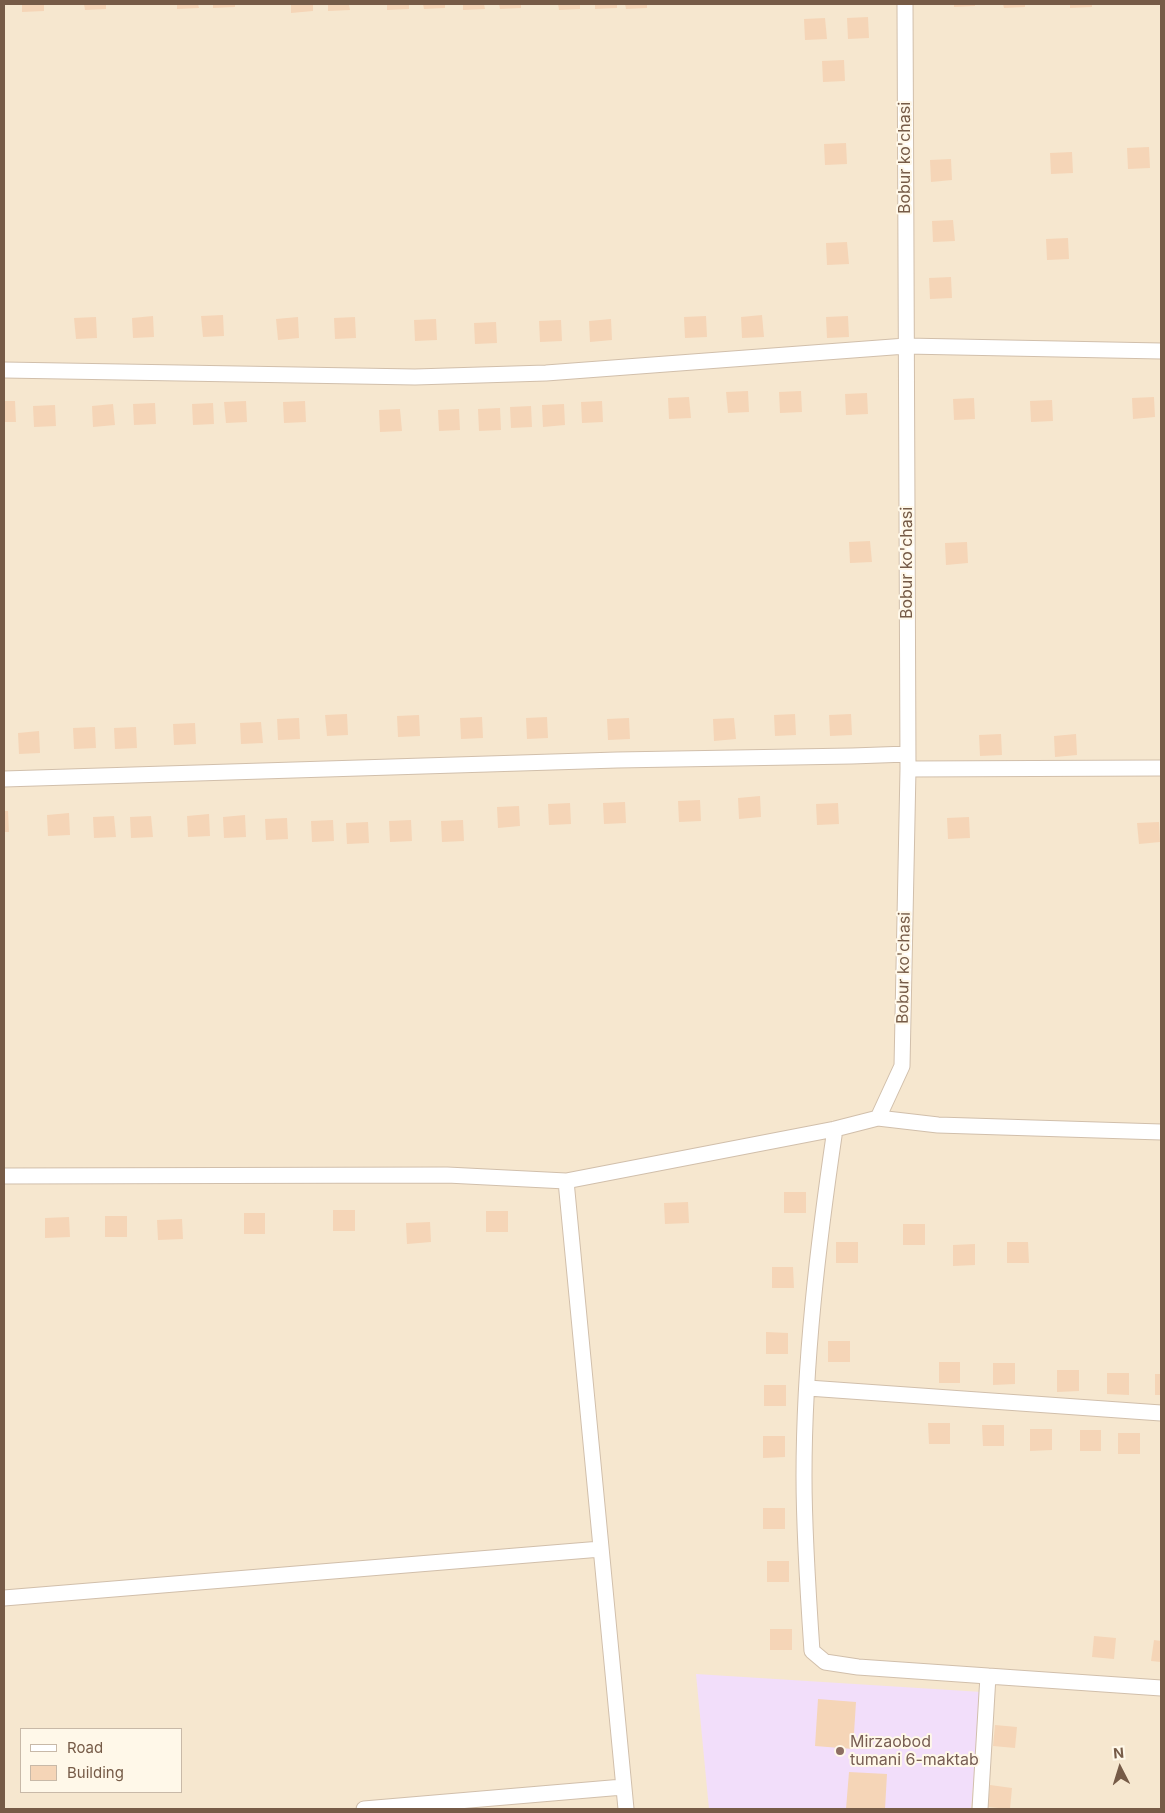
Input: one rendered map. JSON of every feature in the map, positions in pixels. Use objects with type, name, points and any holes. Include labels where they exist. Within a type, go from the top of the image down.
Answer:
[{"type":"street","name":"Bobur ko'chasi","points":[[878,1118],[902,1066],[908,769],[905,4]]},
{"type":"street","points":[[4,370],[415,377],[546,373],[906,346],[1161,351]]},
{"type":"street","points":[[4,779],[617,760],[908,754]]},
{"type":"street","points":[[908,769],[1161,768]]},
{"type":"street","points":[[4,1176],[446,1175],[566,1181],[835,1129],[878,1118],[938,1125],[1161,1132]]},
{"type":"street","points":[[835,1129],[825,1198],[815,1292],[804,1476],[812,1651],[825,1662],[858,1667],[1161,1688]]},
{"type":"street","points":[[566,1181],[626,1809]]},
{"type":"street","points":[[808,1388],[1161,1413]]},
{"type":"street","points":[[4,1598],[601,1549]]},
{"type":"street","points":[[980,1809],[988,1676]]},
{"type":"street","points":[[364,1809],[623,1786]]},
{"type":"shaded area","points":[[4,4],[1161,4],[1161,1809],[4,1809]]},
{"type":"shaded area","name":"Mirzaobod tumani 6-maktab","points":[[696,1674],[982,1692],[971,1809],[709,1809]]},
{"type":"building","points":[[22,4],[44,4],[44,11],[22,12]]},
{"type":"building","points":[[84,4],[106,4],[106,9],[85,10]]},
{"type":"building","points":[[177,4],[198,4],[199,8],[177,9]]},
{"type":"building","points":[[213,4],[235,4],[235,7],[213,8]]},
{"type":"building","points":[[291,4],[313,4],[313,11],[291,13]]},
{"type":"building","points":[[328,4],[349,4],[350,10],[328,11]]},
{"type":"building","points":[[387,4],[409,4],[409,9],[387,10]]},
{"type":"building","points":[[423,4],[445,4],[445,8],[424,9]]},
{"type":"building","points":[[463,4],[484,4],[485,9],[463,10]]},
{"type":"building","points":[[499,4],[521,4],[521,8],[500,9]]},
{"type":"building","points":[[558,4],[580,4],[580,9],[559,10]]},
{"type":"building","points":[[595,4],[617,4],[617,8],[595,9]]},
{"type":"building","points":[[625,4],[647,4],[647,8],[626,9]]},
{"type":"building","points":[[954,4],[975,4],[975,6],[954,7]]},
{"type":"building","points":[[1003,4],[1025,4],[1025,7],[1004,8]]},
{"type":"building","points":[[1070,4],[1092,4],[1092,7],[1070,8]]},
{"type":"building","points":[[868,17],[869,38],[848,39],[847,18]]},
{"type":"building","points":[[825,18],[827,39],[805,40],[804,19]]},
{"type":"building","points":[[844,60],[845,81],[823,82],[822,61]]},
{"type":"building","points":[[846,143],[847,164],[825,165],[824,144]]},
{"type":"building","points":[[1149,147],[1150,168],[1128,169],[1127,148]]},
{"type":"building","points":[[1072,152],[1073,173],[1051,174],[1050,153]]},
{"type":"building","points":[[951,159],[952,180],[931,182],[930,160]]},
{"type":"building","points":[[953,220],[955,241],[933,242],[932,221]]},
{"type":"building","points":[[1068,238],[1069,259],[1047,260],[1046,239]]},
{"type":"building","points":[[847,242],[849,264],[827,265],[826,243]]},
{"type":"building","points":[[951,277],[952,298],[930,299],[929,278]]},
{"type":"building","points":[[223,315],[224,336],[203,337],[201,316]]},
{"type":"building","points":[[762,315],[764,337],[742,338],[741,317]]},
{"type":"building","points":[[153,316],[154,337],[133,338],[132,318]]},
{"type":"building","points":[[706,316],[707,337],[685,338],[684,317]]},
{"type":"building","points":[[848,316],[849,337],[827,338],[826,317]]},
{"type":"building","points":[[96,317],[97,338],[76,339],[74,318]]},
{"type":"building","points":[[298,317],[299,338],[278,340],[276,319]]},
{"type":"building","points":[[355,317],[356,338],[335,339],[334,318]]},
{"type":"building","points":[[436,319],[437,340],[415,341],[414,320]]},
{"type":"building","points":[[611,319],[612,340],[590,342],[589,321]]},
{"type":"building","points":[[561,320],[562,341],[540,342],[539,321]]},
{"type":"building","points":[[496,322],[497,343],[475,344],[474,323]]},
{"type":"building","points":[[748,391],[749,412],[728,413],[726,392]]},
{"type":"building","points":[[801,391],[802,412],[780,413],[779,392]]},
{"type":"building","points":[[867,393],[868,414],[846,415],[845,394]]},
{"type":"building","points":[[689,397],[691,418],[669,419],[668,398]]},
{"type":"building","points":[[1154,397],[1155,417],[1133,419],[1132,398]]},
{"type":"building","points":[[974,398],[975,419],[954,420],[953,399]]},
{"type":"building","points":[[1052,400],[1053,421],[1031,422],[1030,401]]},
{"type":"building","points":[[4,401],[15,401],[16,422],[4,422]]},
{"type":"building","points":[[246,401],[247,422],[226,423],[224,402]]},
{"type":"building","points":[[305,401],[306,422],[284,423],[283,402]]},
{"type":"building","points":[[602,401],[603,422],[582,423],[581,402]]},
{"type":"building","points":[[155,403],[156,424],[134,425],[133,404]]},
{"type":"building","points":[[213,403],[214,424],[193,425],[192,404]]},
{"type":"building","points":[[113,404],[115,425],[93,427],[92,406]]},
{"type":"building","points":[[564,404],[565,425],[543,427],[542,405]]},
{"type":"building","points":[[55,405],[56,426],[34,427],[33,406]]},
{"type":"building","points":[[531,406],[532,427],[511,428],[510,407]]},
{"type":"building","points":[[500,408],[501,430],[479,431],[478,409]]},
{"type":"building","points":[[400,409],[402,431],[380,432],[379,410]]},
{"type":"building","points":[[459,409],[460,430],[439,431],[438,410]]},
{"type":"building","points":[[870,541],[872,562],[850,563],[849,542]]},
{"type":"building","points":[[967,542],[968,563],[946,565],[945,543]]},
{"type":"building","points":[[347,714],[348,735],[327,736],[325,715]]},
{"type":"building","points":[[795,714],[796,735],[775,736],[774,715]]},
{"type":"building","points":[[851,714],[852,735],[830,736],[829,715]]},
{"type":"building","points":[[419,715],[420,736],[398,737],[397,716]]},
{"type":"building","points":[[482,717],[483,738],[461,739],[460,718]]},
{"type":"building","points":[[547,717],[548,738],[527,739],[526,718]]},
{"type":"building","points":[[299,718],[300,739],[278,740],[277,719]]},
{"type":"building","points":[[629,718],[630,739],[608,740],[607,719]]},
{"type":"building","points":[[734,718],[736,739],[714,741],[713,719]]},
{"type":"building","points":[[261,722],[263,743],[241,744],[240,723]]},
{"type":"building","points":[[195,723],[196,744],[174,745],[173,724]]},
{"type":"building","points":[[95,727],[96,748],[74,749],[73,728]]},
{"type":"building","points":[[136,727],[137,748],[115,749],[114,728]]},
{"type":"building","points":[[39,731],[40,753],[19,754],[18,733]]},
{"type":"building","points":[[1001,734],[1002,755],[980,756],[979,735]]},
{"type":"building","points":[[1076,734],[1077,755],[1055,757],[1054,736]]},
{"type":"building","points":[[760,796],[761,817],[739,819],[738,798]]},
{"type":"building","points":[[700,800],[701,821],[679,822],[678,801]]},
{"type":"building","points":[[625,802],[626,823],[604,824],[603,803]]},
{"type":"building","points":[[570,803],[571,824],[549,825],[548,804]]},
{"type":"building","points":[[838,803],[839,824],[817,825],[816,804]]},
{"type":"building","points":[[519,806],[520,826],[498,828],[497,807]]},
{"type":"building","points":[[4,811],[8,811],[9,832],[4,832]]},
{"type":"building","points":[[69,813],[70,835],[48,836],[47,815]]},
{"type":"building","points":[[209,814],[210,836],[188,837],[187,816]]},
{"type":"building","points":[[245,815],[246,837],[224,838],[223,817]]},
{"type":"building","points":[[114,816],[116,837],[94,838],[93,817]]},
{"type":"building","points":[[151,816],[153,837],[131,838],[130,817]]},
{"type":"building","points":[[969,817],[970,838],[948,839],[947,818]]},
{"type":"building","points":[[287,818],[288,839],[266,840],[265,819]]},
{"type":"building","points":[[333,820],[334,841],[312,842],[311,821]]},
{"type":"building","points":[[411,820],[412,841],[390,842],[389,821]]},
{"type":"building","points":[[463,820],[464,841],[442,842],[441,821]]},
{"type":"building","points":[[368,822],[369,843],[347,844],[346,823]]},
{"type":"building","points":[[1159,822],[1160,842],[1139,844],[1137,823]]},
{"type":"building","points":[[784,1192],[806,1192],[806,1213],[784,1213]]},
{"type":"building","points":[[688,1202],[689,1223],[665,1224],[664,1203]]},
{"type":"building","points":[[333,1210],[355,1210],[355,1231],[333,1231]]},
{"type":"building","points":[[486,1211],[508,1211],[508,1232],[486,1232]]},
{"type":"building","points":[[244,1213],[265,1213],[265,1234],[244,1234]]},
{"type":"building","points":[[105,1216],[127,1216],[127,1237],[105,1237]]},
{"type":"building","points":[[69,1217],[70,1237],[45,1238],[45,1218]]},
{"type":"building","points":[[182,1219],[183,1239],[158,1240],[157,1220]]},
{"type":"building","points":[[430,1222],[431,1242],[407,1244],[406,1223]]},
{"type":"building","points":[[903,1224],[925,1224],[925,1245],[903,1245]]},
{"type":"building","points":[[836,1242],[858,1242],[858,1263],[836,1263]]},
{"type":"building","points":[[1007,1242],[1028,1242],[1029,1263],[1007,1263]]},
{"type":"building","points":[[975,1244],[975,1265],[953,1266],[953,1245]]},
{"type":"building","points":[[772,1267],[793,1267],[794,1288],[772,1288]]},
{"type":"building","points":[[766,1332],[788,1333],[788,1354],[766,1354]]},
{"type":"building","points":[[828,1341],[850,1341],[850,1362],[828,1362]]},
{"type":"building","points":[[939,1362],[960,1362],[960,1383],[939,1383]]},
{"type":"building","points":[[993,1363],[1015,1363],[1015,1384],[993,1385]]},
{"type":"building","points":[[1057,1370],[1079,1370],[1079,1391],[1057,1392]]},
{"type":"building","points":[[1107,1373],[1129,1373],[1129,1395],[1107,1394]]},
{"type":"building","points":[[1155,1374],[1161,1374],[1161,1395],[1155,1395]]},
{"type":"building","points":[[764,1385],[786,1385],[786,1406],[764,1406]]},
{"type":"building","points":[[928,1423],[950,1423],[950,1444],[929,1444]]},
{"type":"building","points":[[982,1425],[1004,1425],[1004,1446],[983,1446]]},
{"type":"building","points":[[1030,1429],[1052,1429],[1052,1450],[1030,1451]]},
{"type":"building","points":[[1080,1430],[1101,1430],[1101,1451],[1080,1451]]},
{"type":"building","points":[[1118,1433],[1140,1433],[1140,1454],[1118,1454]]},
{"type":"building","points":[[763,1436],[785,1436],[785,1457],[763,1458]]},
{"type":"building","points":[[763,1508],[785,1508],[785,1529],[763,1529]]},
{"type":"building","points":[[767,1561],[789,1561],[789,1582],[767,1582]]},
{"type":"building","points":[[770,1629],[792,1629],[792,1650],[770,1650]]},
{"type":"building","points":[[1094,1636],[1116,1638],[1114,1659],[1092,1657]]},
{"type":"building","points":[[1154,1640],[1161,1641],[1161,1662],[1151,1661]]},
{"type":"building","points":[[818,1699],[856,1702],[853,1749],[815,1746]]},
{"type":"building","points":[[995,1725],[1017,1727],[1015,1748],[993,1746]]},
{"type":"building","points":[[849,1772],[887,1774],[885,1809],[846,1809]]},
{"type":"building","points":[[990,1785],[1012,1788],[1010,1809],[988,1807]]},
{"type":"place","name":"Mirzaobod tumani 6-maktab","points":[[840,1751]]}]
